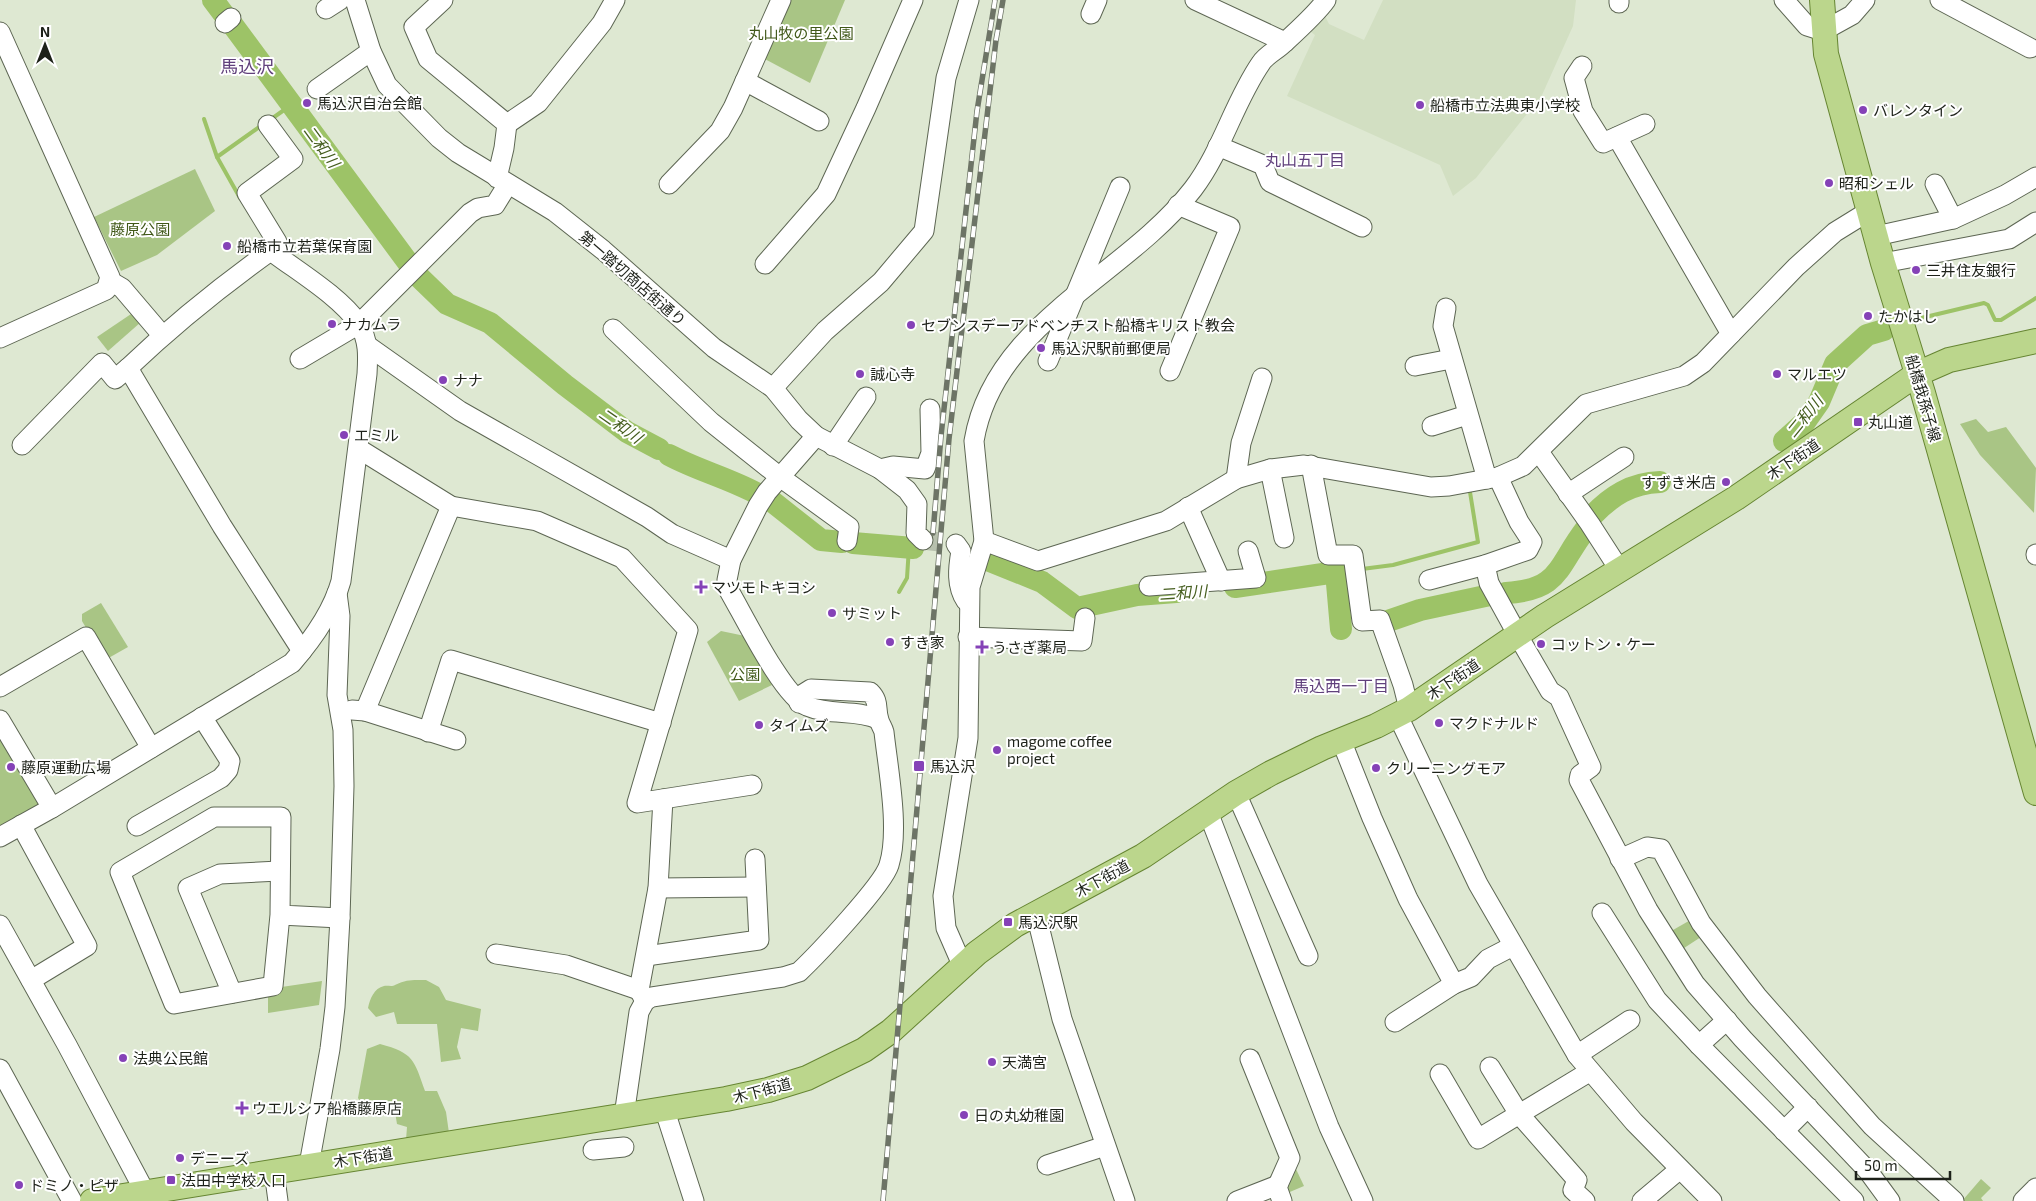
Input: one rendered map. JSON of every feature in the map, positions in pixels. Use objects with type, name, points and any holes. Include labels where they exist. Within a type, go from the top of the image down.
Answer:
[{"type":"main road","name":"船橋我孫子線","points":[[1822,0],[1826,54],[1883,263],[1917,374],[2036,794]]},
{"type":"main road","name":"木下街道","points":[[92,1201],[664,1108],[726,1100],[768,1090],[829,1068],[891,1031],[990,941],[1143,856],[1236,793],[1295,761],[1404,713],[1518,634],[1619,569],[1736,498],[1917,374],[1950,360],[2036,341]]},
{"type":"street","name":"第一踏切商店街通り","points":[[355,0],[371,51],[387,85],[399,99],[458,153],[555,212],[603,250],[714,348],[773,388],[799,420],[816,436],[880,469],[907,490],[917,504],[916,533],[923,540]]},
{"type":"street","points":[[443,0],[414,27],[428,59],[507,124]]},
{"type":"street","points":[[300,359],[360,324],[470,213],[478,208],[495,205],[502,181],[507,124],[538,103],[602,23],[615,0]]},
{"type":"street","points":[[669,184],[720,132],[746,81],[781,0]]},
{"type":"street","points":[[765,264],[826,194],[866,108],[912,0]]},
{"type":"street","points":[[773,388],[825,331],[881,282],[924,231],[946,78],[969,0]]},
{"type":"street","points":[[963,967],[946,928],[943,902],[968,738],[968,604],[974,571],[984,541],[974,441],[987,397],[1002,368],[1044,323],[1075,294],[1145,238],[1193,189],[1218,146],[1262,60],[1285,42],[1326,0]]},
{"type":"street","points":[[1784,0],[1807,26],[1823,31],[1852,15],[1865,0]]},
{"type":"street","points":[[1940,0],[2030,48]]},
{"type":"street","points":[[1206,2],[1285,42]]},
{"type":"street","points":[[0,32],[109,272],[110,281],[106,290],[0,338]]},
{"type":"street","points":[[317,89],[371,51]]},
{"type":"street","points":[[1582,66],[1574,78],[1583,112],[1603,143],[1645,124]]},
{"type":"street","points":[[746,81],[819,121]]},
{"type":"street","points":[[268,125],[293,159],[247,194],[277,242],[275,254]]},
{"type":"street","points":[[1617,137],[1731,334]]},
{"type":"street","points":[[1218,146],[1263,165],[1270,182],[1362,227]]},
{"type":"street","points":[[1876,236],[1953,219],[2006,195],[2036,177]]},
{"type":"street","points":[[1935,184],[1953,219]]},
{"type":"street","points":[[1048,361],[1120,187]]},
{"type":"street","points":[[1170,371],[1230,227],[1178,205]]},
{"type":"street","points":[[984,541],[1038,561],[1166,521],[1236,479],[1270,469],[1311,465],[1431,487],[1492,478],[1523,466],[1539,452],[1577,410],[1586,404],[1684,376],[1703,363],[1796,267],[1835,232],[1869,212]]},
{"type":"street","points":[[1883,263],[2009,239],[2036,222]]},
{"type":"street","points":[[22,445],[102,363],[115,379],[162,335],[222,286],[270,252],[354,316],[366,336],[368,346],[359,449],[337,594],[340,616],[338,709],[343,730],[344,786],[335,1006],[330,1048],[309,1165]]},
{"type":"street","points":[[110,281],[122,288],[162,335]]},
{"type":"street","points":[[1429,580],[1471,567],[1485,565],[1528,550],[1532,542],[1492,478],[1467,415],[1443,326],[1446,308]]},
{"type":"street","points":[[613,329],[698,411],[780,477],[849,527],[847,542]]},
{"type":"street","points":[[368,346],[460,411],[647,517],[672,534],[732,560]]},
{"type":"street","points":[[1415,366],[1451,359]]},
{"type":"street","points":[[128,368],[222,526],[302,651]]},
{"type":"street","points":[[1236,479],[1241,442],[1262,378]]},
{"type":"street","points":[[833,446],[866,397]]},
{"type":"street","points":[[880,469],[893,466],[925,469],[931,453],[930,409]]},
{"type":"street","points":[[1432,426],[1467,415]]},
{"type":"street","points":[[496,954],[566,965],[642,995],[652,997],[783,977],[798,972],[880,882],[890,863],[893,824],[884,732],[878,719],[877,702],[870,692],[811,689],[803,694],[799,703],[780,679],[728,589],[727,580],[732,560],[762,499],[816,436]]},
{"type":"street","points":[[359,449],[451,506],[537,521],[622,558],[688,630],[637,803],[752,785]]},
{"type":"street","points":[[1539,452],[1588,521],[1619,569]]},
{"type":"street","points":[[1568,494],[1624,457]]},
{"type":"street","points":[[1311,465],[1328,555],[1353,555],[1362,621],[1380,620],[1403,685],[1404,713],[1455,838],[1513,946],[1589,1072],[1634,1122],[1712,1201]]},
{"type":"street","points":[[1270,469],[1284,538]]},
{"type":"street","points":[[365,711],[451,506]]},
{"type":"street","points":[[1188,507],[1221,581]]},
{"type":"street","points":[[956,544],[961,551],[958,574],[961,590],[968,604]]},
{"type":"street","points":[[1149,586],[1256,578],[1248,551]]},
{"type":"street","points":[[1485,565],[1489,583],[1550,691],[1559,697],[1591,767],[1580,775],[1580,780],[1648,910],[1695,984],[1726,1020],[1868,1171],[1890,1201]]},
{"type":"street","points":[[0,837],[52,808],[292,662],[302,651],[337,594]]},
{"type":"street","points":[[968,637],[1082,641],[1085,618]]},
{"type":"street","points":[[0,687],[86,637],[151,748]]},
{"type":"street","points":[[428,732],[451,660],[661,723]]},
{"type":"street","points":[[338,709],[365,711],[456,740]]},
{"type":"street","points":[[136,826],[221,778],[228,770],[230,761],[202,717]]},
{"type":"street","points":[[0,720],[52,808]]},
{"type":"street","points":[[1341,740],[1372,818],[1408,899],[1454,984]]},
{"type":"street","points":[[1236,793],[1308,956]]},
{"type":"street","points":[[624,1116],[646,956],[658,888],[663,799]]},
{"type":"street","points":[[1208,812],[1329,1127],[1363,1201]]},
{"type":"street","points":[[214,817],[280,817],[280,915],[273,986],[174,1004],[120,872],[214,817]]},
{"type":"street","points":[[21,825],[87,946],[31,980]]},
{"type":"street","points":[[1620,859],[1646,847],[1661,849],[1701,924],[1757,996],[1872,1126],[1954,1201]]},
{"type":"street","points":[[646,956],[758,940],[755,858]]},
{"type":"street","points":[[232,993],[188,888],[220,874],[280,871]]},
{"type":"street","points":[[658,888],[756,887]]},
{"type":"street","points":[[1602,913],[1657,1000],[1854,1201]]},
{"type":"street","points":[[1036,914],[1062,1019],[1125,1201]]},
{"type":"street","points":[[280,915],[340,918]]},
{"type":"street","points":[[0,926],[31,980],[144,1192]]},
{"type":"street","points":[[1394,1022],[1454,984],[1471,977],[1488,959],[1513,946]]},
{"type":"street","points":[[1577,1055],[1630,1020]]},
{"type":"street","points":[[1699,1044],[1726,1020]]},
{"type":"street","points":[[1237,1201],[1280,1193],[1290,1158],[1250,1059]]},
{"type":"street","points":[[1490,1067],[1519,1114],[1577,1180],[1573,1190],[1585,1201]]},
{"type":"street","points":[[0,1069],[72,1201]]},
{"type":"street","points":[[1440,1074],[1478,1139],[1589,1072]]},
{"type":"street","points":[[1784,1131],[1808,1107]]},
{"type":"street","points":[[664,1108],[694,1201]]},
{"type":"street","points":[[1047,1165],[1105,1146]]},
{"type":"street","points":[[593,1150],[624,1147]]},
{"type":"street","points":[[1642,1201],[1680,1168]]},
{"type":"street","points":[[274,1171],[278,1201]]},
{"type":"street","points":[[2023,1201],[2036,1188]]},
{"type":"shaded area","name":"船橋市立法典東小学校","points":[[1383,0],[1576,0],[1573,26],[1542,95],[1476,178],[1453,196],[1440,165],[1287,96],[1315,35],[1307,29],[1324,14],[1329,24],[1364,40]]},
{"type":"green space","name":"丸山牧の里公園","points":[[784,0],[845,0],[810,83],[761,57]]},
{"type":"green space","name":"藤原公園","points":[[195,169],[215,211],[157,255],[121,271],[94,217]]},
{"type":"green space","points":[[134,312],[141,322],[108,351],[97,337]]},
{"type":"green space","points":[[1976,419],[1988,432],[2006,427],[2036,468],[2034,513],[1980,455],[1960,424]]},
{"type":"green space","points":[[101,603],[128,647],[105,660],[82,621],[82,614]]},
{"type":"green space","name":"公園","points":[[721,631],[745,636],[772,685],[739,701],[707,642]]},
{"type":"green space","name":"藤原運動広場","points":[[0,728],[46,806],[0,831]]},
{"type":"green space","points":[[1694,918],[1704,935],[1678,952],[1666,934]]},
{"type":"green space","points":[[410,980],[426,980],[439,987],[446,1000],[481,1009],[478,1031],[461,1028],[457,1047],[461,1059],[441,1062],[437,1024],[397,1024],[394,1012],[376,1017],[368,1008],[373,994],[381,987],[394,986]]},
{"type":"green space","points":[[322,981],[319,1005],[268,1013],[268,989]]},
{"type":"green space","points":[[380,1044],[400,1051],[411,1059],[425,1091],[437,1091],[446,1112],[449,1133],[406,1140],[407,1127],[397,1124],[394,1106],[362,1105],[358,1098],[367,1049]]},
{"type":"green space","points":[[1295,1167],[1304,1186],[1285,1194]]},
{"type":"green space","points":[[1981,1179],[1991,1188],[1981,1198],[1983,1201],[1962,1201]]},
{"type":"waterway","name":"二和川","points":[[213,0],[225,16]]},
{"type":"waterway","name":"二和川","points":[[232,24],[412,268]]},
{"type":"waterway","points":[[270,120],[291,105]]},
{"type":"waterway","points":[[204,119],[217,157]]},
{"type":"waterway","points":[[240,198],[217,157],[262,125]]},
{"type":"waterway","name":"二和川","points":[[417,275],[447,304],[490,323],[565,385],[627,432],[659,449]]},
{"type":"waterway","name":"二和川","points":[[1917,319],[1984,303],[1988,305],[1995,320],[2001,320],[2036,298]]},
{"type":"waterway","name":"二和川","points":[[1784,441],[1805,422],[1819,402],[1835,364],[1867,335],[1884,330]]},
{"type":"waterway","name":"二和川","points":[[669,455],[756,493]]},
{"type":"waterway","name":"二和川","points":[[1592,516],[1607,502],[1622,492],[1640,485],[1660,482]]},
{"type":"waterway","points":[[1362,569],[1393,565],[1478,542],[1470,492]]},
{"type":"waterway","name":"二和川","points":[[769,499],[821,540],[842,542]]},
{"type":"waterway","name":"二和川","points":[[1506,593],[1524,591],[1547,582],[1562,565],[1585,530]]},
{"type":"waterway","name":"二和川","points":[[853,543],[913,548]]},
{"type":"waterway","points":[[899,592],[907,578],[909,547]]},
{"type":"waterway","name":"二和川","points":[[985,559],[1042,582],[1077,608],[1137,595],[1176,592]]},
{"type":"waterway","name":"二和川","points":[[1235,587],[1336,572],[1341,629]]},
{"type":"waterway","name":"二和川","points":[[1388,621],[1420,610],[1490,595]]},
{"type":"tunnel","points":[[923,540],[956,544]]},
{"type":"railway","points":[[933,533],[941,436],[977,111],[995,0]]},
{"type":"railway","points":[[883,1201],[949,439],[996,40],[1003,0]]},
{"type":"place","name":"馬込沢自治会館","points":[[307,103]]},
{"type":"place","name":"船橋市立法典東小学校","points":[[1420,105]]},
{"type":"place","name":"バレンタイン","points":[[1863,110]]},
{"type":"place","name":"昭和シェル","points":[[1829,183]]},
{"type":"place","name":"船橋市立若葉保育園","points":[[227,246]]},
{"type":"place","name":"三井住友銀行","points":[[1916,270]]},
{"type":"place","name":"たかはし","points":[[1868,316]]},
{"type":"place","name":"ナカムラ","points":[[332,324]]},
{"type":"place","name":"セブンスデーアドベンチスト船橋キリスト教会","points":[[911,325]]},
{"type":"place","name":"馬込沢駅前郵便局","points":[[1041,348]]},
{"type":"place","name":"誠心寺","points":[[860,374]]},
{"type":"place","name":"マルエツ","points":[[1777,374]]},
{"type":"place","name":"ナナ","points":[[443,380]]},
{"type":"place","name":"丸山道","points":[[1858,422]]},
{"type":"place","name":"エミル","points":[[344,435]]},
{"type":"place","name":"すずき米店","points":[[1726,482]]},
{"type":"place","name":"マツモトキヨシ","points":[[701,587]]},
{"type":"place","name":"サミット","points":[[832,613]]},
{"type":"place","name":"すき家","points":[[890,642]]},
{"type":"place","name":"コットン・ケー","points":[[1541,644]]},
{"type":"place","name":"うさぎ薬局","points":[[982,647]]},
{"type":"place","name":"マクドナルド","points":[[1439,723]]},
{"type":"place","name":"タイムズ","points":[[759,725]]},
{"type":"place","name":"magome coffee project","points":[[997,750]]},
{"type":"place","name":"馬込沢","points":[[919,766]]},
{"type":"place","name":"藤原運動広場","points":[[11,767]]},
{"type":"place","name":"クリーニングモア","points":[[1376,768]]},
{"type":"place","name":"馬込沢駅","points":[[1008,922]]},
{"type":"place","name":"法典公民館","points":[[123,1058]]},
{"type":"place","name":"天満宮","points":[[992,1062]]},
{"type":"place","name":"ウエルシア船橋藤原店","points":[[242,1108]]},
{"type":"place","name":"日の丸幼稚園","points":[[964,1115]]},
{"type":"place","name":"デニーズ","points":[[180,1158]]},
{"type":"place","name":"法田中学校入口","points":[[171,1180]]},
{"type":"place","name":"ドミノ・ピザ","points":[[19,1185]]},
{"type":"district","name":"馬込沢","points":[[247,66]]},
{"type":"district","name":"丸山五丁目","points":[[1305,159]]},
{"type":"district","name":"馬込西一丁目","points":[[1341,685]]}]
